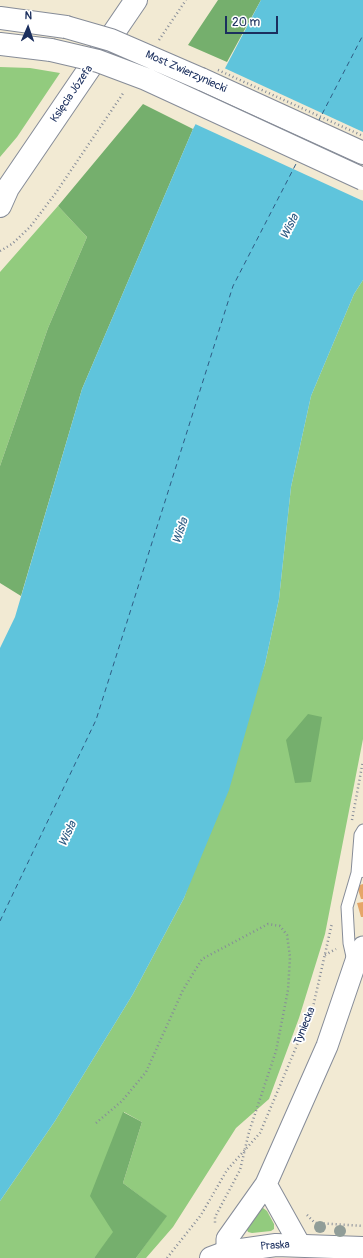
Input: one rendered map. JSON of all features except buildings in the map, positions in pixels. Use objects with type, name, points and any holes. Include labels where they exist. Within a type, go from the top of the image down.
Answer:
[{"type":"main road","name":"Księcia Józefa","points":[[3,195],[136,0]]},
{"type":"main road","name":"Most Zwierzyniecki","points":[[0,18],[66,27],[111,40],[150,55],[363,153]]},
{"type":"main road","name":"Most Zwierzyniecki","points":[[0,44],[51,50],[98,61],[146,79],[363,179]]},
{"type":"main road","name":"Praska","points":[[222,1249],[276,1245],[363,1248]]},
{"type":"street","points":[[222,1249],[266,1184],[327,1046],[359,956]]},
{"type":"street","name":"Praska","points":[[266,1184],[300,1245]]},
{"type":"lane","points":[[359,956],[349,943],[347,907],[360,872],[360,835],[363,830]]},
{"type":"path","points":[[156,45],[186,0]]},
{"type":"path","points":[[0,251],[12,244],[30,227],[55,194],[125,91]]},
{"type":"path","points":[[351,826],[363,761]]},
{"type":"path","name":"Tyniecka","points":[[167,1258],[201,1215],[227,1170],[260,1133],[314,1007],[333,920]]},
{"type":"path","points":[[96,1123],[122,1101],[146,1072],[182,990],[202,959],[268,924],[280,926],[287,935],[290,957],[288,990],[276,1051],[244,1150],[240,1170],[215,1217],[216,1228],[222,1249]]},
{"type":"path","points":[[303,1212],[315,1223],[363,1226]]},
{"type":"green space","points":[[218,0],[261,0],[227,62],[188,45]]},
{"type":"green space","points":[[0,67],[30,68],[60,73],[17,137],[0,157]]},
{"type":"green space","points":[[143,104],[193,129],[82,389],[21,596],[0,583],[0,466],[48,328],[87,237],[58,206]]},
{"type":"green space","points":[[58,206],[87,237],[48,328],[0,466],[0,272]]},
{"type":"green space","points":[[363,280],[363,739],[325,934],[299,1018],[269,1099],[236,1128],[173,1227],[146,1258],[136,1258],[166,1216],[123,1183],[142,1122],[124,1112],[114,1233],[94,1258],[0,1258],[0,1201],[55,1121],[133,994],[184,898],[265,664],[279,599],[291,487],[311,396],[354,294]]},
{"type":"green space","points":[[308,714],[322,717],[311,782],[295,783],[286,740]]},
{"type":"green space","points":[[123,1112],[142,1122],[123,1183],[167,1216],[136,1258],[94,1258],[113,1232],[90,1196]]},
{"type":"green space","points":[[263,1208],[267,1211],[274,1224],[274,1229],[271,1231],[248,1232],[246,1228],[258,1210]]},
{"type":"water","name":"Wisła","points":[[261,0],[363,0],[363,280],[354,294],[311,396],[291,487],[279,599],[265,664],[229,790],[184,898],[133,994],[55,1121],[0,1201],[0,648],[15,617],[82,389],[193,129]]},
{"type":"pier","points":[[222,67],[363,132],[363,201],[193,123]]},
{"type":"ferry route","points":[[318,122],[363,35]]},
{"type":"ferry route","points":[[0,921],[96,720],[233,286],[298,160]]}]
